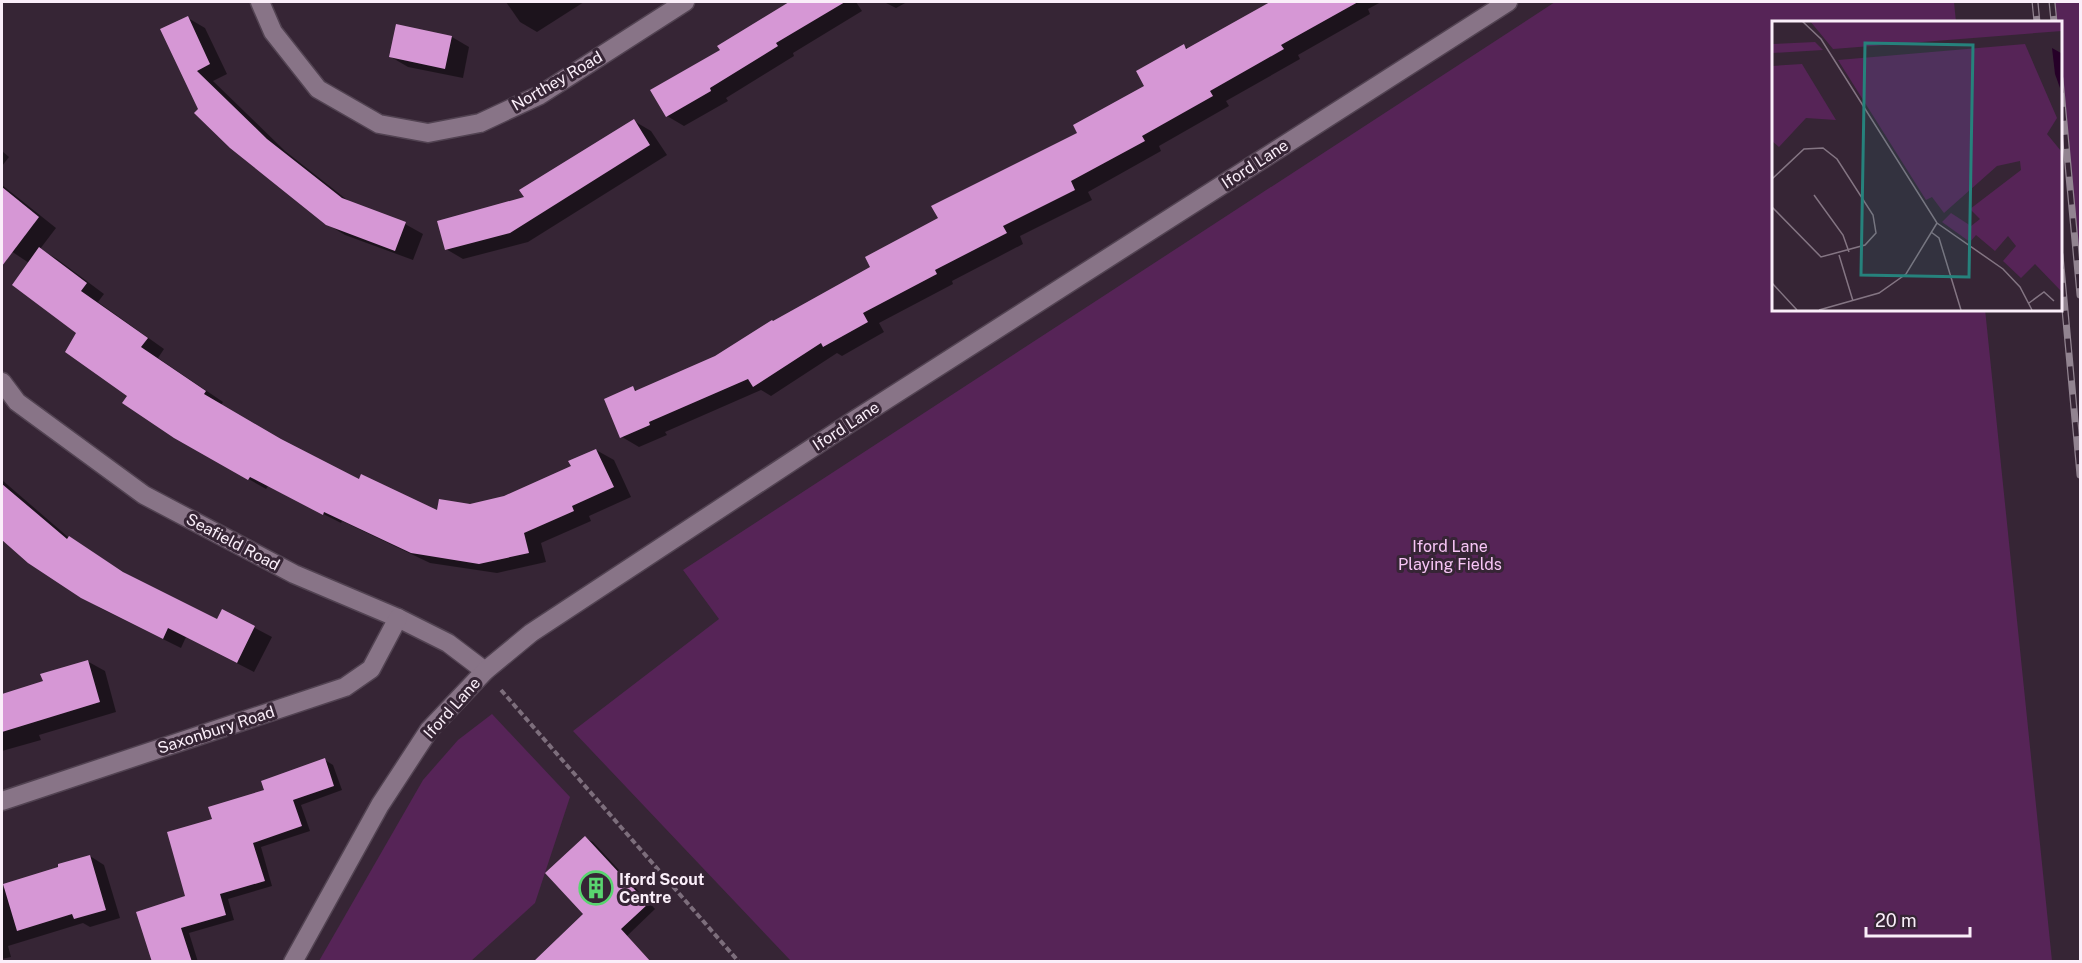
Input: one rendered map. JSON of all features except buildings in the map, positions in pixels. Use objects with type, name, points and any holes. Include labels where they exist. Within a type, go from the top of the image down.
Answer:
[{"type":"street","name":"Northey Road","points":[[260,2],[273,32],[318,89],[380,124],[428,133],[480,123],[540,95],[685,2]]},
{"type":"street","name":"Iford Lane","points":[[293,962],[380,805],[429,730],[485,671],[531,633],[843,428],[1508,2]]},
{"type":"street","name":"Seafield Road","points":[[2,382],[17,402],[144,495],[294,574],[398,618],[448,643],[485,671]]},
{"type":"street","name":"Saxonbury Road","points":[[2,801],[345,687],[370,669],[398,618]]},
{"type":"path","points":[[485,671],[739,962]]},
{"type":"green space","name":"Iford Lane Playing Fields","points":[[1555,2],[1954,2],[1956,21],[1772,21],[1772,310],[1985,310],[2052,961],[791,961],[573,731],[719,619],[683,570]]},
{"type":"green space","points":[[2052,2],[2080,2],[2080,295],[2061,90],[2061,21],[2054,21]]},
{"type":"green space","points":[[492,714],[570,797],[535,903],[471,961],[319,961],[423,780],[458,740]]},
{"type":"railway","points":[[2035,2],[2037,21]]},
{"type":"railway","points":[[2052,2],[2054,21]]},
{"type":"railway","points":[[2061,90],[2080,295]]},
{"type":"railway","points":[[2061,266],[2080,475]]},
{"type":"place","name":"Iford Scout Centre","points":[[596,888]]}]
